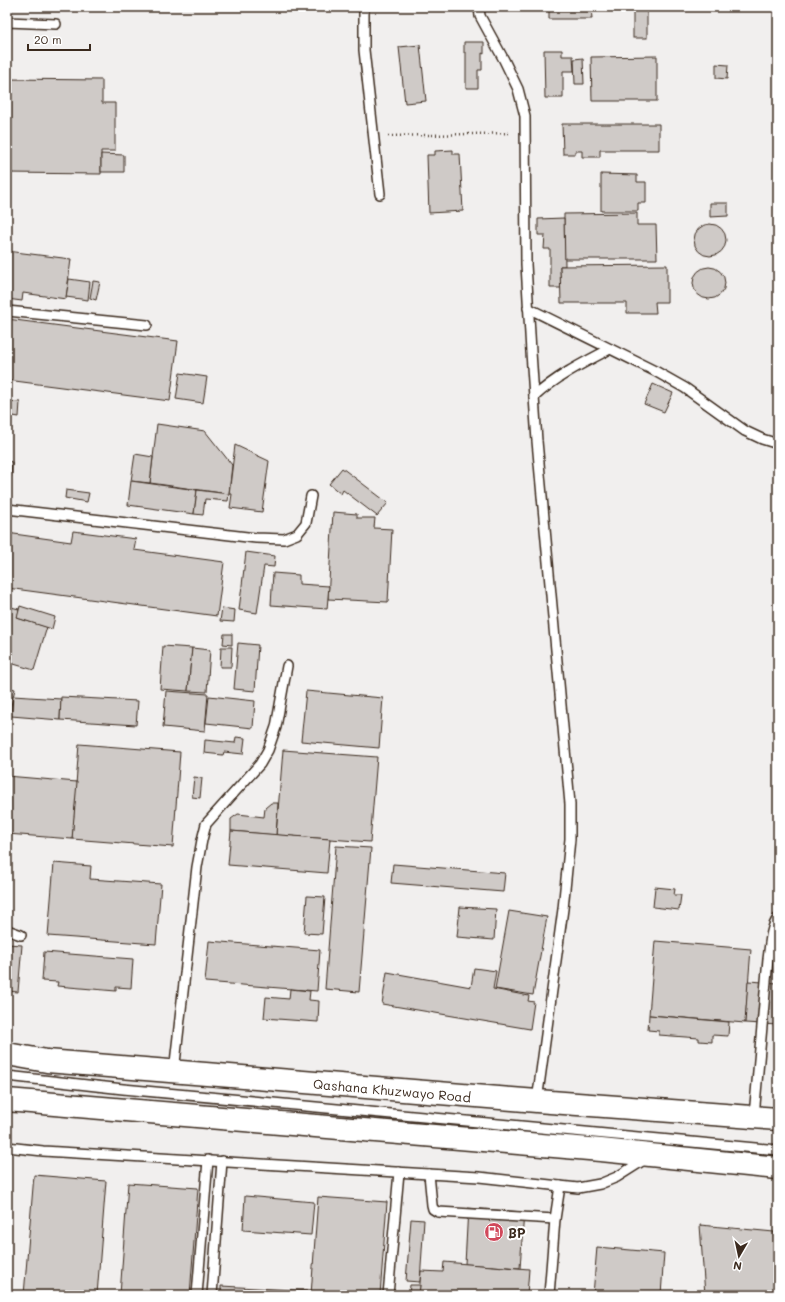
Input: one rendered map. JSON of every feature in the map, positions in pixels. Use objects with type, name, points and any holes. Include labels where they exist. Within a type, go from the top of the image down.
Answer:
[{"type":"main road","name":"Qashana Khuzwayo Road","points":[[7,1054],[47,1061],[174,1072],[778,1119]]},
{"type":"main road","points":[[7,1100],[652,1155],[778,1168]]},
{"type":"lane","points":[[364,7],[364,50],[380,194]]},
{"type":"lane","points":[[479,7],[480,16],[518,89],[526,116],[526,264],[528,308],[534,397],[570,804],[570,839],[563,909],[537,1101]]},
{"type":"lane","points":[[7,22],[56,24]]},
{"type":"lane","points":[[528,308],[656,371],[685,388],[745,431],[762,439],[778,444]]},
{"type":"lane","points":[[7,311],[147,325]]},
{"type":"lane","points":[[534,397],[549,384],[572,368],[610,348]]},
{"type":"lane","points":[[7,509],[256,538],[284,539],[297,534],[306,523],[311,496]]},
{"type":"lane","points":[[174,1072],[197,867],[206,824],[260,764],[268,750],[276,727],[287,666]]},
{"type":"lane","points":[[754,1116],[768,959],[772,934],[778,918]]},
{"type":"lane","points":[[7,930],[21,935]]},
{"type":"lane","points":[[7,1076],[123,1089],[778,1150]]},
{"type":"lane","points":[[7,1147],[50,1152],[208,1160],[479,1177],[578,1188],[600,1184],[617,1177],[652,1155]]},
{"type":"lane","points":[[197,1295],[208,1160]]},
{"type":"lane","points":[[212,1295],[222,1161]]},
{"type":"lane","points":[[388,1295],[399,1172]]},
{"type":"lane","points":[[430,1174],[432,1205],[433,1209],[438,1212],[555,1219]]},
{"type":"lane","points":[[549,1295],[555,1219],[560,1186]]},
{"type":"path","points":[[374,136],[526,132]]},
{"type":"shaded area","points":[[7,7],[778,7],[778,1295],[7,1295]]},
{"type":"building","points":[[549,7],[591,7],[592,19],[549,19]]},
{"type":"building","points":[[633,8],[647,8],[647,38],[633,38]]},
{"type":"building","points":[[464,42],[484,42],[484,54],[482,53],[482,70],[478,70],[478,88],[466,88],[466,53],[464,53]]},
{"type":"building","points":[[420,45],[426,101],[405,103],[399,47]]},
{"type":"building","points":[[544,50],[562,50],[562,56],[573,56],[574,71],[563,71],[563,98],[545,98]]},
{"type":"building","points":[[657,56],[657,101],[592,101],[591,57]]},
{"type":"building","points":[[583,58],[584,84],[575,84],[574,59]]},
{"type":"building","points":[[716,64],[728,65],[727,79],[716,78]]},
{"type":"building","points":[[7,79],[102,80],[102,103],[115,103],[115,151],[101,151],[101,174],[7,173]]},
{"type":"building","points":[[562,124],[659,124],[659,150],[600,150],[600,157],[582,157],[582,151],[575,151],[575,154],[563,154]]},
{"type":"building","points":[[453,150],[453,154],[460,154],[463,211],[429,213],[427,155],[435,155],[435,151]]},
{"type":"building","points":[[101,154],[124,155],[124,172],[101,172]]},
{"type":"building","points":[[601,174],[637,175],[637,182],[646,182],[646,203],[638,203],[638,211],[601,211]]},
{"type":"building","points":[[710,203],[728,203],[728,216],[710,217]]},
{"type":"building","points":[[637,213],[637,225],[656,225],[657,259],[564,259],[564,214]]},
{"type":"building","points":[[564,218],[565,266],[560,266],[561,288],[550,288],[550,249],[544,249],[545,235],[538,235],[538,219]]},
{"type":"building","points":[[710,224],[716,225],[723,231],[726,240],[725,246],[719,253],[710,256],[704,255],[697,249],[694,240],[695,234],[701,227]]},
{"type":"building","points":[[7,251],[71,259],[66,299],[23,293],[22,301],[7,299]]},
{"type":"building","points":[[667,265],[667,302],[655,302],[656,313],[627,313],[627,303],[561,303],[560,266]]},
{"type":"building","points":[[709,267],[718,270],[722,274],[725,283],[722,292],[718,296],[709,299],[700,296],[696,292],[693,283],[696,274],[700,270]]},
{"type":"building","points":[[69,279],[90,282],[88,300],[66,297]]},
{"type":"building","points":[[93,281],[100,282],[96,300],[90,298]]},
{"type":"building","points":[[7,319],[178,341],[170,401],[7,380]]},
{"type":"building","points":[[180,373],[207,377],[203,403],[176,399]]},
{"type":"building","points":[[653,384],[673,393],[664,412],[644,404]]},
{"type":"building","points":[[7,401],[20,402],[19,417],[7,415]]},
{"type":"building","points":[[157,424],[205,431],[232,465],[229,494],[150,483]]},
{"type":"building","points":[[235,445],[269,461],[262,512],[230,508],[232,494],[229,494]]},
{"type":"building","points":[[135,454],[153,457],[150,483],[131,481]]},
{"type":"building","points":[[7,461],[12,462],[11,477],[7,477]]},
{"type":"building","points":[[342,468],[388,503],[377,516],[343,490],[341,494],[329,484]]},
{"type":"building","points":[[131,481],[197,490],[194,514],[128,505]]},
{"type":"building","points":[[66,490],[89,493],[87,502],[65,498]]},
{"type":"building","points":[[197,490],[229,494],[228,501],[205,499],[203,515],[194,514]]},
{"type":"building","points":[[333,512],[357,514],[357,518],[375,518],[374,528],[392,529],[388,602],[328,599]]},
{"type":"building","points":[[73,531],[136,539],[134,550],[224,562],[217,616],[7,588],[7,533],[71,542]]},
{"type":"building","points":[[246,552],[275,556],[274,567],[264,566],[257,613],[239,610]]},
{"type":"building","points":[[273,573],[299,575],[299,584],[329,586],[327,609],[271,605]]},
{"type":"building","points":[[7,606],[19,609],[17,618],[47,627],[34,670],[7,662]]},
{"type":"building","points":[[20,606],[55,617],[52,629],[17,618]]},
{"type":"building","points":[[222,608],[235,610],[234,622],[220,621]]},
{"type":"building","points":[[224,634],[232,634],[232,645],[223,644]]},
{"type":"building","points":[[238,643],[258,645],[255,691],[234,689]]},
{"type":"building","points":[[163,646],[192,648],[188,691],[160,689]]},
{"type":"building","points":[[221,647],[232,647],[231,667],[220,667]]},
{"type":"building","points":[[192,648],[210,650],[207,692],[188,691]]},
{"type":"building","points":[[7,687],[15,689],[10,710],[7,709]]},
{"type":"building","points":[[166,691],[208,694],[205,731],[163,727]]},
{"type":"building","points":[[306,691],[383,698],[379,748],[301,741]]},
{"type":"building","points":[[13,696],[61,699],[60,720],[11,716]]},
{"type":"building","points":[[209,696],[255,701],[253,728],[206,723]]},
{"type":"building","points":[[61,697],[138,701],[136,725],[60,720]]},
{"type":"building","points":[[236,737],[245,738],[243,754],[224,752],[223,755],[204,753],[205,740],[235,743]]},
{"type":"building","points":[[79,744],[180,752],[173,847],[72,839]]},
{"type":"building","points":[[283,750],[377,757],[370,842],[276,835]]},
{"type":"building","points":[[7,776],[77,782],[72,839],[7,834]]},
{"type":"building","points":[[194,777],[202,778],[200,798],[192,797]]},
{"type":"building","points":[[271,803],[278,803],[276,835],[231,831],[231,819],[238,814],[264,817],[265,808]]},
{"type":"building","points":[[231,831],[330,839],[327,873],[228,865]]},
{"type":"building","points":[[336,846],[371,848],[359,992],[325,989]]},
{"type":"building","points":[[54,863],[91,866],[90,879],[161,884],[156,944],[48,936]]},
{"type":"building","points":[[393,864],[505,873],[503,892],[391,883]]},
{"type":"building","points":[[655,887],[675,889],[674,895],[681,895],[679,910],[653,907]]},
{"type":"building","points":[[307,896],[325,897],[322,934],[304,933]]},
{"type":"building","points":[[460,907],[496,909],[494,940],[457,937]]},
{"type":"building","points":[[509,911],[547,917],[533,995],[495,989]]},
{"type":"building","points":[[209,941],[320,950],[317,991],[205,982]]},
{"type":"building","points":[[655,941],[751,949],[745,1023],[649,1015]]},
{"type":"building","points":[[7,944],[22,945],[18,992],[7,991]]},
{"type":"building","points":[[44,952],[133,959],[131,988],[116,987],[116,991],[57,986],[58,982],[42,981]]},
{"type":"building","points":[[474,968],[496,971],[493,989],[529,996],[528,1001],[534,1002],[530,1029],[382,1004],[387,972],[471,987]]},
{"type":"building","points":[[748,981],[778,983],[778,1025],[745,1023]]},
{"type":"building","points":[[290,989],[310,991],[309,1000],[319,1001],[318,1022],[264,1018],[266,997],[289,999]]},
{"type":"building","points":[[649,1015],[729,1022],[728,1036],[712,1035],[712,1042],[699,1041],[699,1038],[659,1035],[659,1031],[648,1030]]},
{"type":"building","points":[[34,1175],[106,1181],[97,1295],[24,1295]]},
{"type":"building","points":[[128,1183],[198,1188],[190,1295],[120,1295]]},
{"type":"building","points":[[245,1196],[314,1202],[311,1235],[243,1230]]},
{"type":"building","points":[[318,1197],[387,1202],[380,1295],[311,1295]]},
{"type":"building","points":[[468,1208],[524,1212],[520,1268],[465,1264]]},
{"type":"building","points":[[411,1219],[424,1220],[420,1282],[406,1281]]},
{"type":"building","points":[[700,1225],[774,1232],[778,1295],[705,1295]]},
{"type":"building","points":[[597,1247],[664,1253],[661,1295],[593,1295]]},
{"type":"building","points":[[444,1262],[529,1269],[527,1295],[419,1295],[421,1271],[443,1272]]},
{"type":"building","points":[[410,1285],[420,1285],[419,1295],[409,1295]]},
{"type":"building","points":[[221,1286],[310,1291],[310,1295],[221,1295]]},
{"type":"place","name":"BP","points":[[494,1232]]}]
